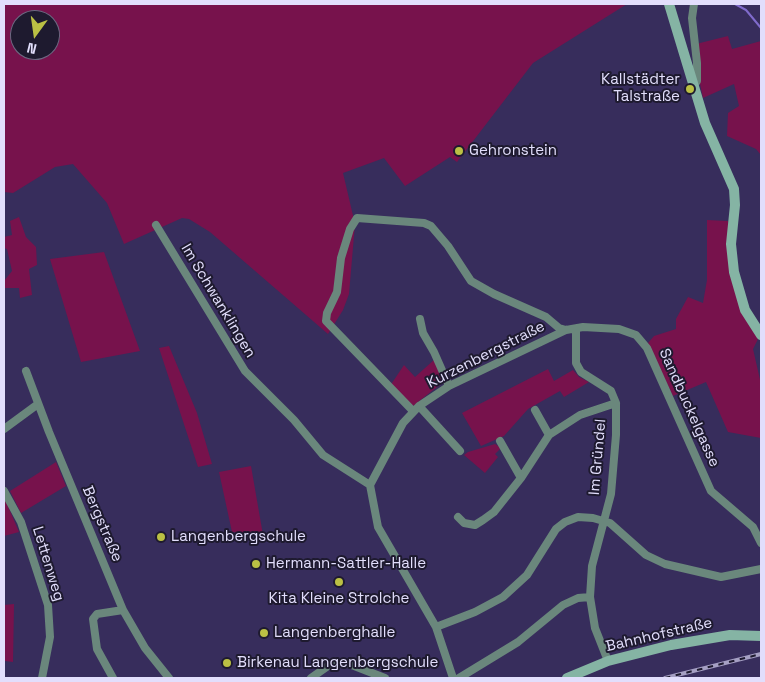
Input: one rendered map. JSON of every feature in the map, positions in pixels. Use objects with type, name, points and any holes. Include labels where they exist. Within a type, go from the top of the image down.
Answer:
[{"type":"main road","points":[[669,4],[704,123],[734,189],[735,206],[731,244],[734,272],[745,310],[761,335]]},
{"type":"main road","name":"Bahnhofstraße","points":[[567,678],[608,661],[725,635],[761,636]]},
{"type":"street","points":[[694,4],[692,18],[697,81],[694,85]]},
{"type":"street","points":[[416,408],[329,326],[326,321],[327,313],[337,292],[340,264],[350,229],[357,218],[424,223],[430,226],[448,246],[471,281],[494,294],[546,317],[559,328],[566,330]]},
{"type":"street","name":"Im Schwanklingen","points":[[156,225],[244,371],[294,420],[323,455],[370,485]]},
{"type":"street","points":[[420,319],[423,333],[434,352],[449,386]]},
{"type":"street","name":"Sandbuckelgasse","points":[[566,330],[583,327],[619,329],[632,333],[641,340],[647,348],[711,491],[753,527],[761,543]]},
{"type":"street","name":"Im Gründel","points":[[576,329],[576,363],[581,372],[610,391],[616,403],[614,467],[611,494],[592,566],[590,597],[595,628],[608,661]]},
{"type":"street","name":"Kurzenbergstraße","points":[[370,485],[403,424],[416,408],[449,386],[566,330]]},
{"type":"street","name":"Bergstraße","points":[[26,371],[123,610],[145,648],[169,678]]},
{"type":"street","points":[[458,517],[464,523],[474,524],[483,520],[494,512],[521,478],[549,436],[580,415],[616,403]]},
{"type":"street","points":[[4,428],[38,404]]},
{"type":"street","name":"Kurzenbergstraße","points":[[416,408],[460,451]]},
{"type":"street","points":[[535,410],[549,436]]},
{"type":"street","points":[[500,442],[521,478]]},
{"type":"street","points":[[370,485],[378,527],[436,627],[453,678]]},
{"type":"street","name":"Lettenweg","points":[[4,491],[21,522],[48,605],[50,637],[42,678]]},
{"type":"street","points":[[436,627],[475,612],[503,597],[527,575],[549,537],[565,522],[578,517],[603,520],[616,528],[651,558],[665,564],[721,576],[761,570]]},
{"type":"street","points":[[459,678],[518,642],[563,605],[578,598],[590,597]]},
{"type":"street","points":[[113,678],[97,649],[93,619],[97,614],[123,610]]},
{"type":"street","points":[[310,678],[328,666],[344,662],[385,678]]},
{"type":"shaded area","points":[[4,4],[627,4],[533,63],[457,162],[450,157],[405,186],[384,158],[343,173],[355,224],[349,294],[343,310],[328,334],[210,232],[189,219],[182,218],[124,244],[107,203],[73,164],[55,167],[13,193],[4,192]]},
{"type":"shaded area","points":[[728,36],[732,49],[761,41],[761,155],[756,149],[727,136],[728,113],[739,106],[734,84],[703,98],[692,45]]},
{"type":"shaded area","points":[[19,217],[26,237],[36,247],[37,265],[29,269],[32,295],[20,298],[19,288],[5,288],[4,281],[12,271],[7,249],[4,248],[4,237],[12,235],[10,221]]},
{"type":"shaded area","points":[[707,220],[728,221],[730,275],[739,304],[758,339],[753,349],[761,384],[761,438],[728,432],[706,382],[673,396],[648,343],[654,336],[676,329],[676,319],[688,297],[703,303],[707,280]]},
{"type":"shaded area","points":[[104,252],[140,351],[81,362],[50,259]]},
{"type":"shaded area","points":[[169,346],[197,413],[212,464],[198,467],[159,348]]},
{"type":"shaded area","points":[[435,359],[442,383],[413,406],[390,386],[404,365],[415,377]]},
{"type":"shaded area","points":[[548,369],[554,381],[573,370],[579,377],[589,382],[564,397],[560,391],[528,409],[504,436],[481,446],[462,413]]},
{"type":"shaded area","points":[[495,444],[501,448],[495,454],[498,457],[485,473],[464,455],[468,452]]},
{"type":"shaded area","points":[[56,462],[66,486],[21,513],[10,491]]},
{"type":"shaded area","points":[[251,466],[263,535],[232,532],[219,472]]},
{"type":"shaded area","points":[[4,497],[19,532],[4,536]]},
{"type":"shaded area","points":[[14,604],[13,662],[5,661],[4,664],[4,605]]},
{"type":"waterway","points":[[735,4],[746,10],[761,28]]},
{"type":"railway","points":[[665,678],[761,654]]},
{"type":"place","name":"Kallstädter Talstraße","points":[[690,89]]},
{"type":"place","name":"Gehronstein","points":[[459,151]]},
{"type":"place","name":"Langenbergschule","points":[[161,537]]},
{"type":"place","name":"Hermann-Sattler-Halle","points":[[256,564]]},
{"type":"place","name":"Kita Kleine Strolche","points":[[339,582]]},
{"type":"place","name":"Langenberghalle","points":[[264,633]]},
{"type":"place","name":"Birkenau Langenbergschule","points":[[227,663]]}]
